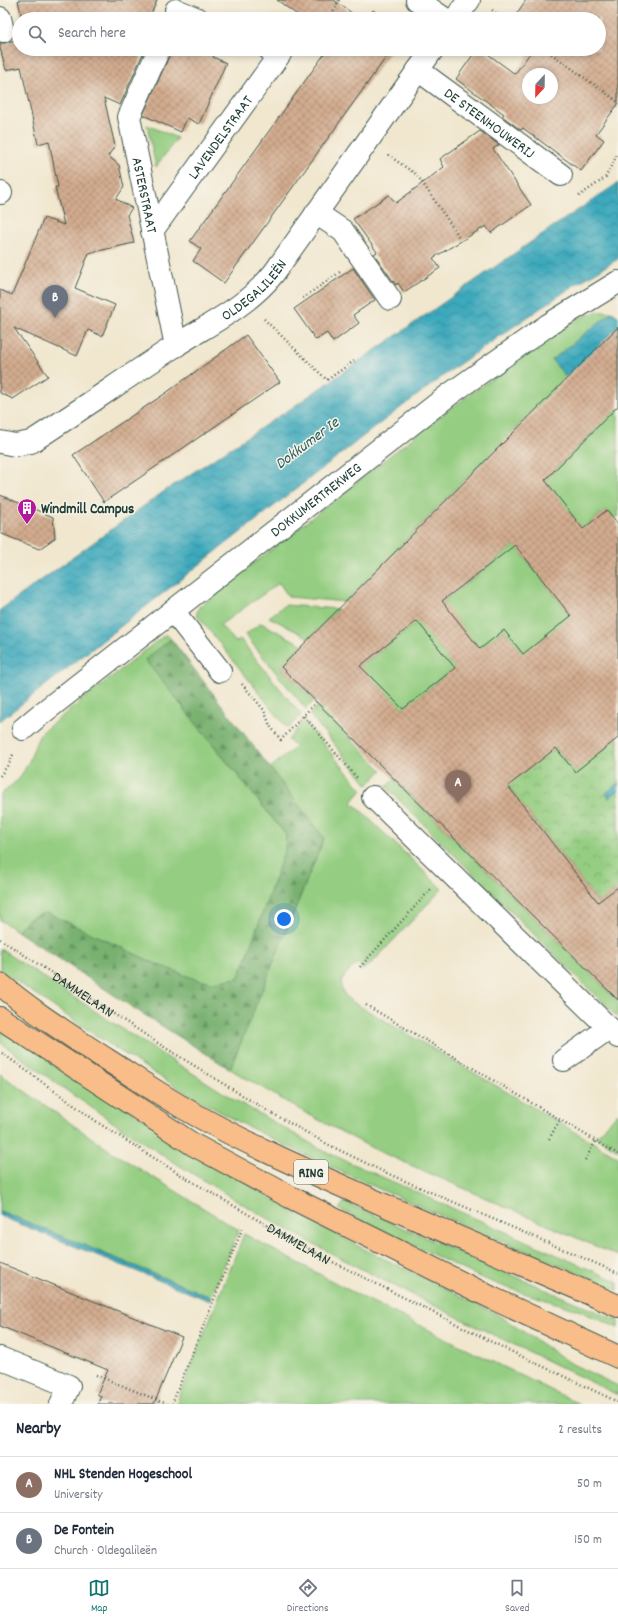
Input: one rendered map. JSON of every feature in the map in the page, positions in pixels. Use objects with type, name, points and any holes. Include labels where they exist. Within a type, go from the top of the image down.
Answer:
[{"type":"main road","name":"RING","points":[[0,984],[35,1011],[145,1084],[194,1114],[239,1138],[272,1155],[358,1194],[618,1306]]},
{"type":"main road","name":"RING","points":[[0,1018],[194,1145],[248,1175],[398,1252],[618,1357]]},
{"type":"street","points":[[417,0],[435,12]]},
{"type":"street","points":[[460,12],[469,0]]},
{"type":"street","name":"ASTERSTRAAT","points":[[155,56],[129,117],[176,346]]},
{"type":"street","name":"LAVENDELSTRAAT","points":[[152,231],[279,56]]},
{"type":"street","name":"OLDEGALILEËN","points":[[0,442],[15,445],[30,442],[246,300],[266,282],[428,56]]},
{"type":"street","name":"DE STEENHOUWERIJ","points":[[418,70],[561,175]]},
{"type":"street","points":[[316,213],[343,230],[390,299]]},
{"type":"street","name":"DOKKUMERTREKWEG","points":[[23,729],[450,394],[548,325],[618,282]]},
{"type":"street","points":[[173,611],[220,671]]},
{"type":"street","points":[[373,797],[614,1032],[564,1060]]},
{"type":"street","points":[[0,1358],[69,1386],[61,1404]]},
{"type":"path","points":[[333,12],[339,0]]},
{"type":"path","points":[[555,56],[618,102]]},
{"type":"path","points":[[368,141],[417,176],[460,238]]},
{"type":"path","points":[[576,198],[606,178],[618,153]]},
{"type":"path","points":[[303,298],[362,258]]},
{"type":"path","points":[[246,300],[254,311],[327,380],[354,361]]},
{"type":"path","points":[[220,671],[238,678],[264,710],[270,726],[281,740],[316,702]]},
{"type":"path","points":[[304,716],[373,797]]},
{"type":"path","points":[[360,967],[448,871]]},
{"type":"path","name":"DAMMELAAN","points":[[0,938],[168,1050],[261,1107],[314,1137],[384,1172],[618,1273]]},
{"type":"path","points":[[366,1005],[618,1154]]},
{"type":"path","name":"DAMMELAAN","points":[[0,1051],[100,1124],[181,1175],[275,1230],[327,1259],[504,1348],[618,1402]]},
{"type":"path","points":[[549,1139],[560,1120]]},
{"type":"path","points":[[585,1160],[596,1142]]},
{"type":"path","points":[[172,1404],[243,1227]]},
{"type":"path","points":[[96,1375],[167,1404]]},
{"type":"green space","points":[[147,125],[177,138],[156,167]]},
{"type":"green space","points":[[597,312],[612,312],[552,360],[566,377],[345,602],[289,597],[279,583],[220,625],[236,642],[240,639],[301,715],[288,729],[197,615],[199,607],[435,420],[531,350],[580,317]]},
{"type":"green space","points":[[618,408],[618,517],[613,518],[606,510],[582,529],[545,480]]},
{"type":"green space","points":[[515,545],[586,635],[523,654],[504,630],[480,649],[460,625],[436,644],[455,668],[403,709],[360,667]]},
{"type":"green space","points":[[285,605],[338,609],[309,638],[269,617]]},
{"type":"green space","points":[[261,623],[303,645],[280,667],[314,701],[306,709],[245,635]]},
{"type":"green space","points":[[166,634],[171,639],[145,660],[286,835],[285,850],[238,978],[213,982],[197,980],[152,962],[24,923],[17,931],[0,920],[0,795],[24,771],[42,732]]},
{"type":"green space","points":[[171,639],[324,838],[230,1069],[132,1007],[17,931],[30,918],[48,913],[152,962],[197,980],[213,982],[238,978],[285,850],[286,835],[145,660]]},
{"type":"green space","points":[[318,706],[382,770],[368,785],[310,715]]},
{"type":"green space","points":[[304,721],[362,790],[352,802],[442,889],[371,964],[362,970],[358,963],[348,972],[342,981],[342,990],[351,1001],[618,1157],[618,1256],[374,1149],[304,1112],[230,1069],[324,838],[270,768],[296,747],[288,740]]},
{"type":"green space","points":[[618,738],[618,923],[606,912],[504,781],[556,748],[575,771]]},
{"type":"green space","points":[[394,779],[618,1001],[618,1018],[386,787]]},
{"type":"green space","points":[[0,949],[130,1034],[235,1100],[326,1152],[618,1282],[618,1290],[335,1169],[211,1107],[119,1051],[0,970]]},
{"type":"green space","points":[[0,1027],[222,1169],[298,1214],[356,1245],[495,1313],[572,1364],[618,1386],[618,1395],[365,1271],[286,1229],[202,1179],[119,1127],[0,1042]]},
{"type":"green space","points":[[0,1074],[112,1152],[239,1230],[211,1297],[0,1211]]},
{"type":"green space","points":[[618,1113],[618,1150],[596,1137]]},
{"type":"green space","points":[[344,1202],[618,1321],[618,1328],[578,1310],[505,1287],[477,1276],[339,1209]]},
{"type":"green space","points":[[244,1234],[362,1297],[579,1404],[176,1404]]},
{"type":"water","name":"Dokkumer Ie","points":[[618,183],[618,259],[573,286],[458,365],[379,424],[0,721],[0,610],[166,490],[293,407]]},
{"type":"water","points":[[612,312],[618,316],[618,378],[596,348],[566,377],[552,360]]},
{"type":"water","points":[[618,783],[618,791],[609,798],[606,793]]},
{"type":"water","points":[[0,1211],[211,1297],[210,1301],[0,1216]]},
{"type":"building","points":[[18,0],[157,0],[152,12],[21,12]]},
{"type":"building","points":[[277,0],[334,0],[350,12],[293,12]]},
{"type":"building","points":[[526,0],[618,0],[618,104],[596,134],[604,140],[581,171],[523,128],[521,130],[502,116],[504,114],[456,79],[472,56],[491,56],[515,74],[528,56],[606,56],[606,12],[518,12]]},
{"type":"building","points":[[12,41],[12,56],[142,56],[120,105],[104,98],[115,146],[108,156],[119,165],[124,187],[116,199],[132,208],[127,215],[134,243],[89,253],[75,288],[115,305],[102,336],[88,330],[77,356],[14,328],[48,376],[13,399],[0,393],[0,290],[12,295],[44,218],[64,225],[55,187],[58,187],[49,141],[38,144],[21,67],[6,70],[0,48],[0,43]]},
{"type":"building","points":[[169,56],[214,56],[226,63],[199,124],[187,118],[181,132],[143,115]]},
{"type":"building","points":[[323,56],[387,56],[224,283],[193,261],[201,249],[190,241]]},
{"type":"building","points":[[480,131],[499,145],[493,149],[531,205],[491,233],[486,226],[433,258],[440,268],[404,292],[398,283],[396,285],[374,254],[377,252],[353,219],[389,195],[396,203],[444,167],[440,159]]},
{"type":"building","points":[[353,268],[375,300],[353,315],[359,323],[333,342],[327,333],[316,340],[294,309]]},
{"type":"building","points":[[618,327],[618,406],[545,480],[583,529],[607,510],[618,524],[618,738],[575,772],[556,748],[508,786],[598,902],[618,887],[618,1000],[281,667]],"holes":[[[515,545],[571,616],[523,654],[504,630],[480,649],[442,601]],[[417,621],[455,668],[403,709],[360,666]]]},
{"type":"building","points":[[246,335],[280,382],[104,502],[73,455],[166,393]]},
{"type":"building","name":"Windmill Campus","points":[[0,495],[53,517],[55,538],[39,549],[0,533]]},
{"type":"building","points":[[0,1263],[182,1337],[154,1404],[98,1404],[101,1396],[97,1394],[108,1370],[0,1326]]},
{"type":"place","name":"De Fontein","points":[[55,318]]},
{"type":"place","name":"Windmill Campus","points":[[27,525]]},
{"type":"place","name":"NHL Stenden Hogeschool","points":[[458,803]]}]
